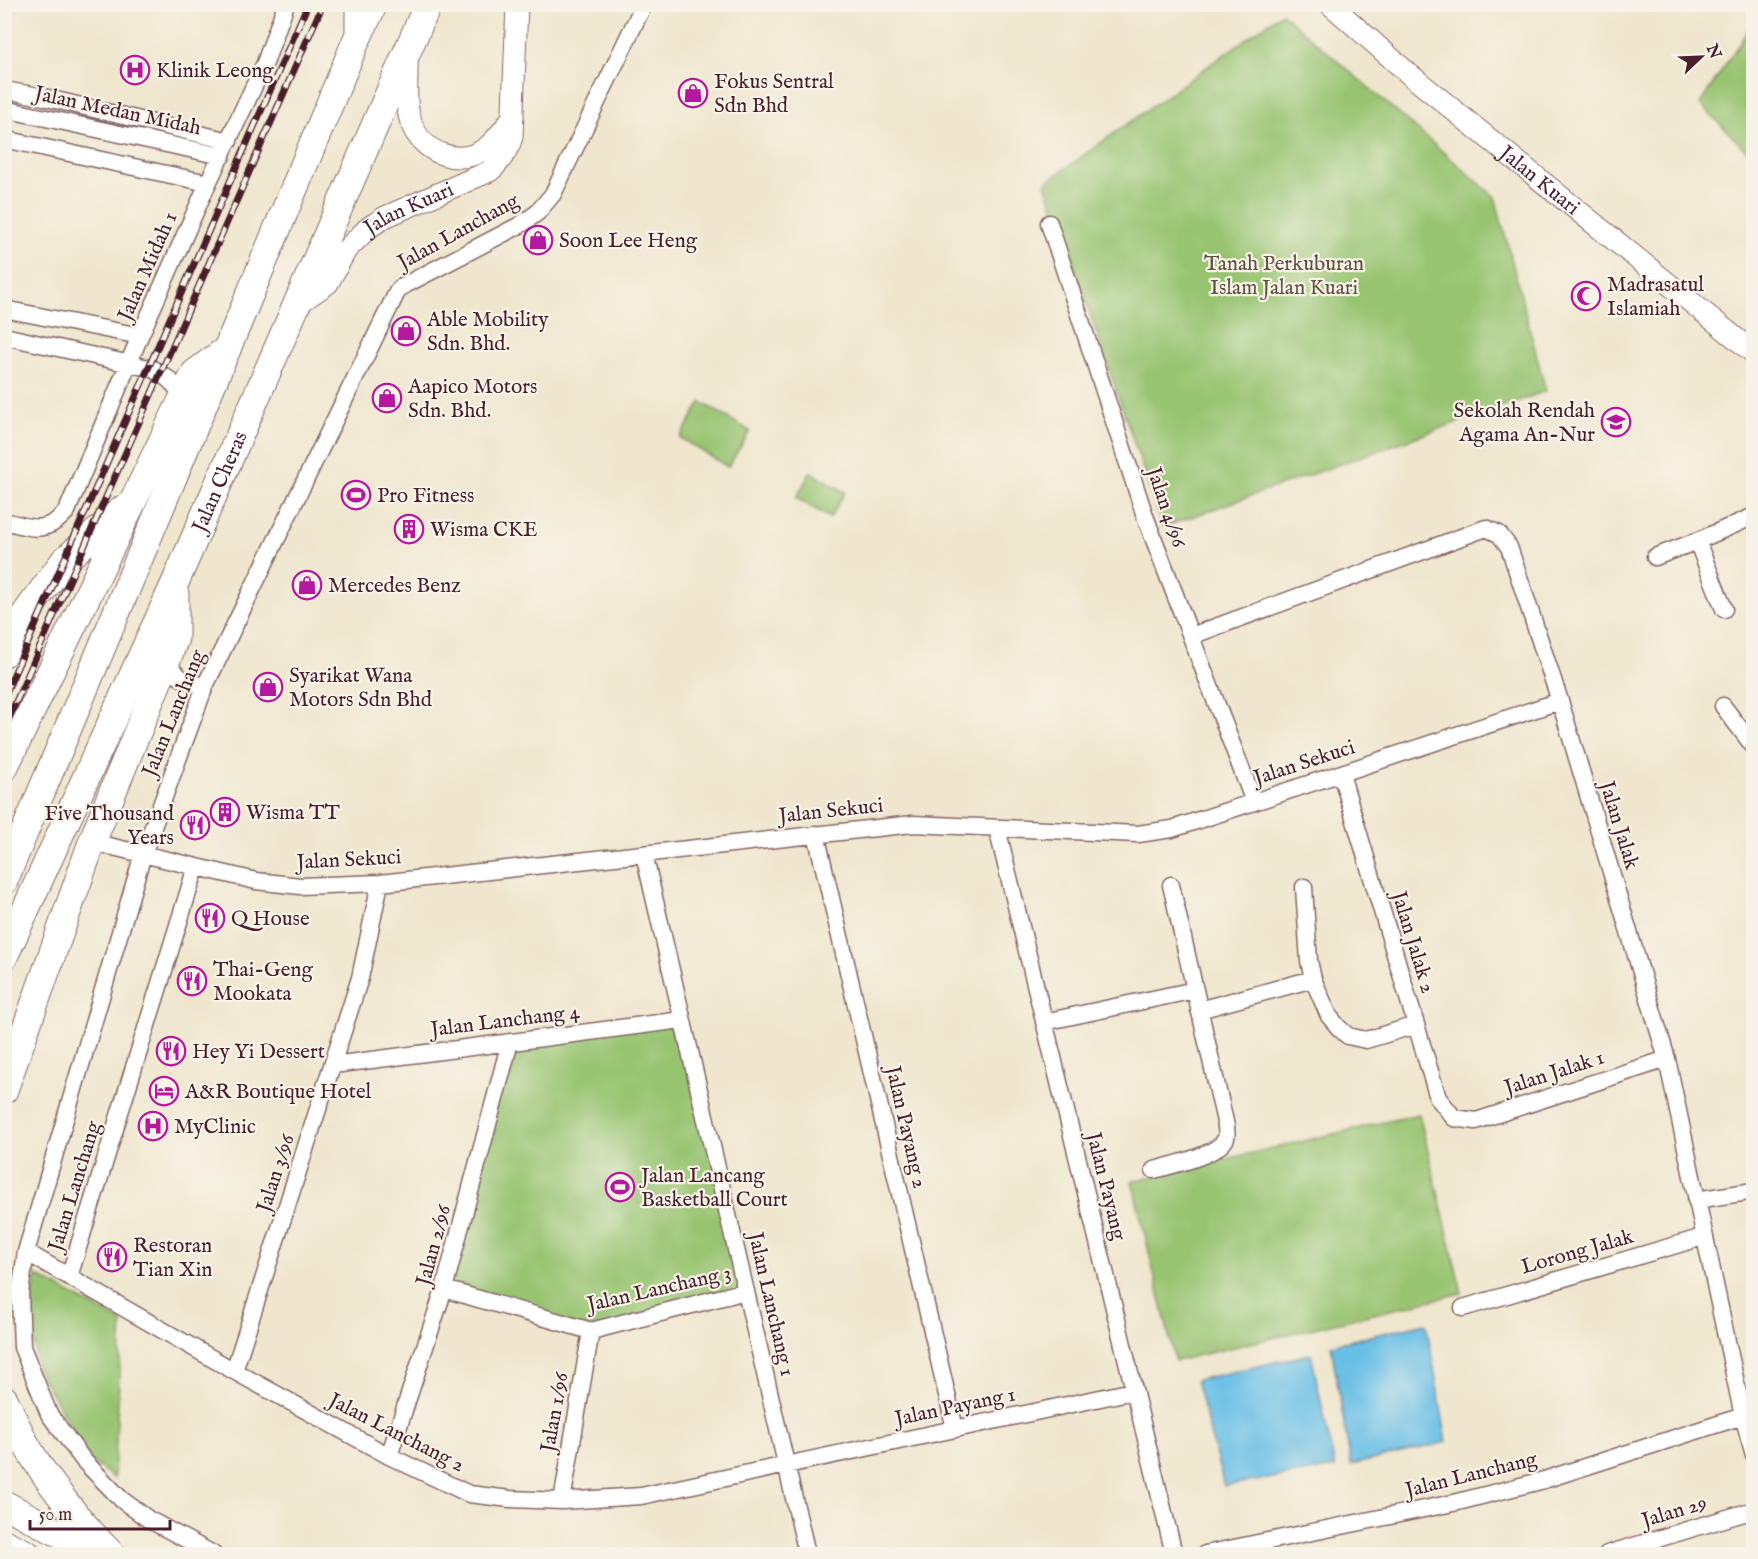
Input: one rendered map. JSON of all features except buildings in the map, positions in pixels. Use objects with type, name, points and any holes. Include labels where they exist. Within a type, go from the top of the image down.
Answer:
[{"type":"highway","name":"Jalan Cheras","points":[[4,881],[356,41],[374,4]]},
{"type":"highway","name":"Jalan Cheras","points":[[4,957],[175,583],[428,4]]},
{"type":"highway","points":[[4,768],[195,373],[228,348]]},
{"type":"highway","points":[[4,652],[26,613],[64,561],[133,500]]},
{"type":"highway","points":[[4,1090],[92,842],[175,638],[175,583]]},
{"type":"highway","points":[[4,1399],[24,1441],[56,1488],[84,1526],[111,1554]]},
{"type":"highway","points":[[4,1504],[98,1554]]},
{"type":"highway","points":[[4,1543],[27,1554]]},
{"type":"street","name":"Jalan Midah 1","points":[[4,521],[34,528],[55,524],[67,511],[140,336],[208,183],[265,63],[286,4]]},
{"type":"street","points":[[356,4],[356,41]]},
{"type":"street","name":"Jalan Kuari","points":[[296,306],[328,283],[346,250],[368,228],[385,217],[490,171],[500,161],[512,137],[517,4]]},
{"type":"street","name":"Jalan Lanchang","points":[[213,1554],[148,1519],[122,1500],[84,1461],[49,1414],[22,1347],[20,1293],[26,1252],[143,854],[205,686],[397,292],[403,286],[520,225],[537,213],[553,194],[644,4]]},
{"type":"street","name":"Jalan Kuari","points":[[1330,4],[1409,74],[1754,354]]},
{"type":"street","name":"Jalan Kuari","points":[[407,51],[408,107],[411,122],[419,138],[431,149],[455,158],[476,154],[487,148],[497,138],[513,116]]},
{"type":"street","name":"Jalan Medan Midah","points":[[4,90],[39,96],[225,149]]},
{"type":"street","points":[[34,114],[39,96]]},
{"type":"street","name":"Jalan Medan Midah","points":[[6,109],[225,149]]},
{"type":"street","points":[[6,109],[6,139],[208,183]]},
{"type":"street","name":"Jalan 4/96","points":[[1049,223],[1145,516],[1254,802]]},
{"type":"street","points":[[4,309],[140,336]]},
{"type":"street","points":[[4,336],[153,369],[166,376],[183,398]]},
{"type":"street","points":[[1655,557],[1754,516]]},
{"type":"street","name":"Jalan Jalak","points":[[1191,636],[1486,528],[1499,534],[1509,547],[1560,701],[1667,1059],[1703,1238],[1754,1455]]},
{"type":"street","points":[[1697,541],[1724,609]]},
{"type":"street","points":[[167,660],[173,673],[185,681],[205,686]]},
{"type":"street","name":"Jalan Sekuci","points":[[92,842],[256,880],[300,886],[380,883],[913,824],[1138,834],[1172,829],[1560,701]]},
{"type":"street","points":[[1723,706],[1754,747]]},
{"type":"street","name":"Jalan Jalak 2","points":[[1341,774],[1438,1098],[1454,1118]]},
{"type":"street","name":"Jalan Payang","points":[[997,828],[1174,1554]]},
{"type":"street","name":"Jalan Payang 2","points":[[816,834],[955,1430]]},
{"type":"street","name":"Jalan Lanchang 1","points":[[644,854],[807,1554]]},
{"type":"street","name":"Jalan Lanchang","points":[[69,1276],[196,867]]},
{"type":"street","name":"Jalan 3/96","points":[[234,1371],[360,978],[380,883]]},
{"type":"street","points":[[1154,1170],[1204,1154],[1218,1147],[1227,1136],[1171,885]]},
{"type":"street","points":[[1304,887],[1312,979],[1329,1016],[1348,1036],[1366,1040],[1416,1024]]},
{"type":"street","points":[[1199,1010],[1312,979]]},
{"type":"street","points":[[1044,1022],[1195,990]]},
{"type":"street","name":"Jalan Lanchang 4","points":[[333,1065],[682,1020]]},
{"type":"street","name":"Jalan 2/96","points":[[389,1456],[444,1289],[510,1042]]},
{"type":"street","name":"Jalan Jalak 1","points":[[1454,1118],[1476,1121],[1667,1059]]},
{"type":"street","points":[[1696,1200],[1754,1191]]},
{"type":"street","name":"Lorong Jalak","points":[[1463,1308],[1703,1238]]},
{"type":"street","name":"Jalan Lanchang 2","points":[[26,1252],[234,1371],[389,1456],[469,1494],[510,1499],[562,1501],[641,1496],[786,1465]]},
{"type":"street","name":"Jalan Lanchang 3","points":[[444,1289],[591,1331],[746,1292]]},
{"type":"street","name":"Jalan 1/96","points":[[562,1501],[591,1331]]},
{"type":"street","name":"Jalan Payang 1","points":[[786,1465],[1133,1392]]},
{"type":"street","name":"Jalan Lanchang","points":[[1205,1554],[1544,1480],[1743,1416]]},
{"type":"street","name":"Jalan 29","points":[[1607,1554],[1754,1510]]},
{"type":"green space","name":"Tanah Perkuburan Islam Jalan Kuari","points":[[1282,13],[1495,197],[1546,391],[1163,527],[1045,183]]},
{"type":"green space","points":[[1753,22],[1754,146],[1748,152],[1700,104]]},
{"type":"green space","points":[[701,402],[750,431],[728,467],[680,438]]},
{"type":"green space","points":[[811,472],[845,492],[830,518],[796,498]]},
{"type":"green space","points":[[682,1020],[746,1291],[591,1331],[444,1289],[510,1042]]},
{"type":"green space","points":[[1419,1114],[1462,1293],[1175,1361],[1132,1181]]},
{"type":"green space","points":[[37,1276],[122,1322],[114,1478],[91,1461],[37,1369],[30,1307]]},
{"type":"water","points":[[1426,1323],[1447,1442],[1351,1465],[1331,1345]]},
{"type":"water","points":[[1311,1354],[1335,1468],[1224,1486],[1196,1380]]},
{"type":"railway","points":[[4,697],[308,4]]},
{"type":"railway","points":[[4,729],[323,4]]},
{"type":"place","name":"Klinik Leong","points":[[135,70]]},
{"type":"place","name":"Fokus Sentral Sdn Bhd","points":[[693,93]]},
{"type":"place","name":"Soon Lee Heng","points":[[538,240]]},
{"type":"place","name":"Madrasatul Islamiah","points":[[1586,296]]},
{"type":"place","name":"Able Mobility Sdn. Bhd.","points":[[406,331]]},
{"type":"place","name":"Aapico Motors Sdn. Bhd.","points":[[387,398]]},
{"type":"place","name":"Sekolah Rendah Agama An-Nur","points":[[1616,422]]},
{"type":"place","name":"Pro Fitness","points":[[356,495]]},
{"type":"place","name":"Wisma CKE","points":[[409,529]]},
{"type":"place","name":"Mercedes Benz","points":[[307,585]]},
{"type":"place","name":"Syarikat Wana Motors Sdn Bhd","points":[[268,687]]},
{"type":"place","name":"Wisma TT","points":[[225,812]]},
{"type":"place","name":"Five Thousand Years","points":[[195,825]]},
{"type":"place","name":"Q House","points":[[210,918]]},
{"type":"place","name":"Thai-Geng Mookata","points":[[192,981]]},
{"type":"place","name":"Hey Yi Dessert","points":[[171,1051]]},
{"type":"place","name":"A&R Boutique Hotel","points":[[164,1091]]},
{"type":"place","name":"MyClinic","points":[[153,1126]]},
{"type":"place","name":"Jalan Lancang Basketball Court","points":[[620,1187]]},
{"type":"place","name":"Restoran Tian Xin","points":[[112,1257]]}]
